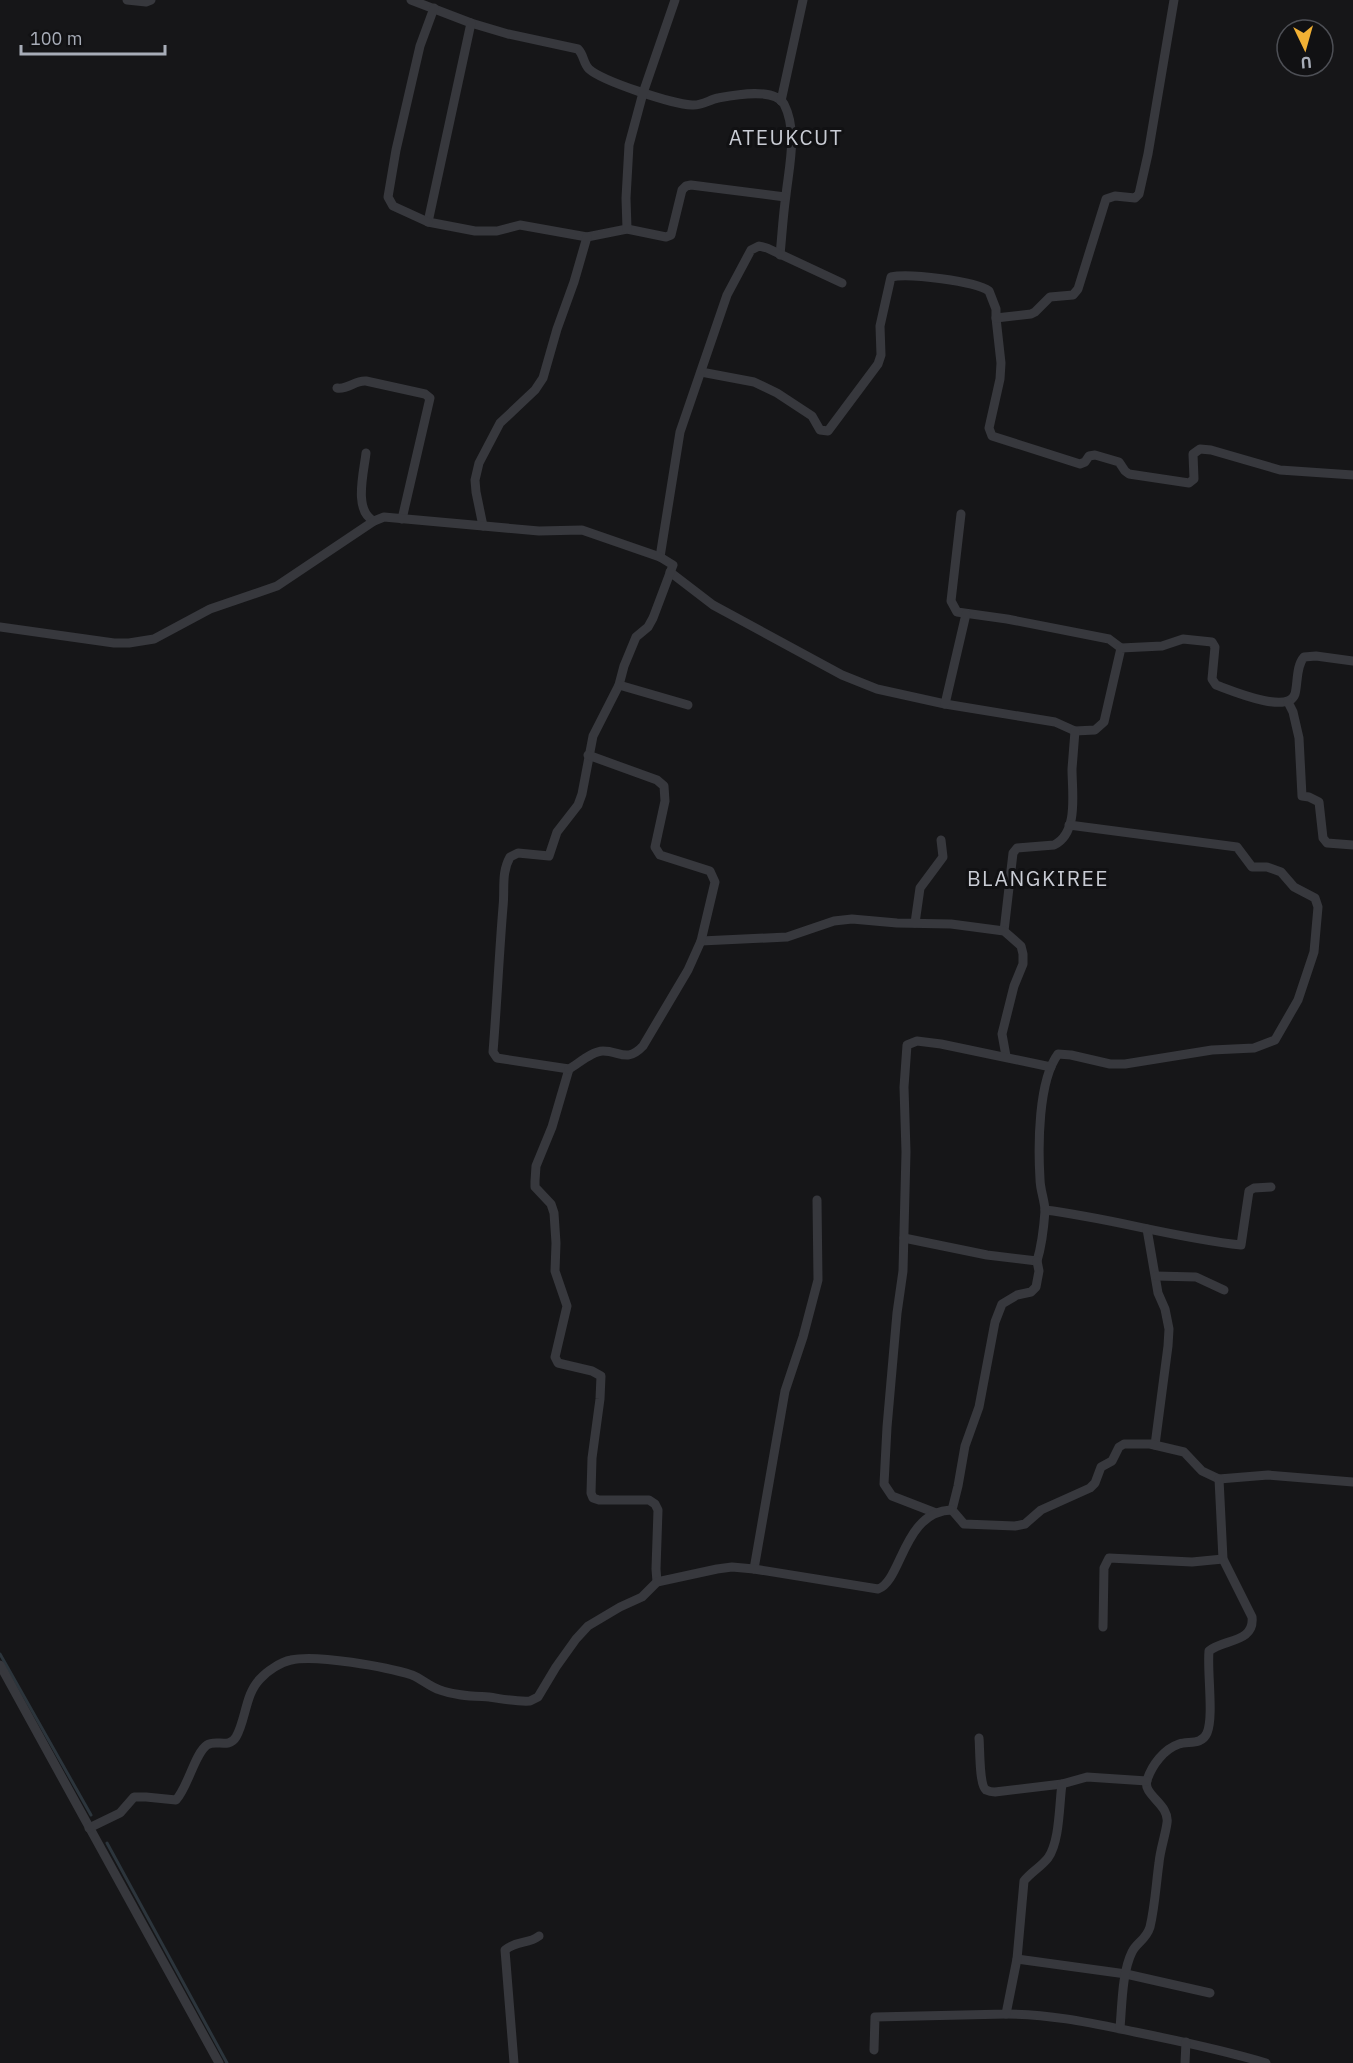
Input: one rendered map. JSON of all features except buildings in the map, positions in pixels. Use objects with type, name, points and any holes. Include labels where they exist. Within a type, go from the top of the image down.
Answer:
[{"type":"street","points":[[127,0],[146,2],[151,0]]},
{"type":"street","points":[[411,0],[471,23],[508,34],[578,49],[582,53],[587,68],[598,75],[643,93],[694,106],[719,98],[758,93],[776,97],[781,101],[786,112],[791,137],[780,255]]},
{"type":"street","points":[[627,229],[629,145],[643,93],[675,0]]},
{"type":"street","points":[[781,101],[803,0]]},
{"type":"street","points":[[996,318],[1031,314],[1050,297],[1073,295],[1078,289],[1106,199],[1115,196],[1135,198],[1139,194],[1174,0]]},
{"type":"street","points":[[428,5],[396,150],[388,197],[393,206],[428,222],[475,231],[497,231],[520,225],[587,237],[627,229],[666,237],[670,235],[681,190],[686,186],[785,197]]},
{"type":"street","points":[[428,222],[471,23]]},
{"type":"street","points":[[483,526],[475,480],[479,463],[500,423],[535,390],[543,378],[587,237]]},
{"type":"street","points":[[660,557],[680,432],[727,295],[751,250],[759,246],[843,283]]},
{"type":"street","points":[[701,372],[754,382],[804,409],[812,416],[820,430],[828,431],[878,364],[881,355],[880,326],[891,277],[921,277],[979,285],[990,291],[996,309],[1001,363],[1000,379],[989,428],[992,436],[1080,464],[1085,462],[1089,456],[1095,455],[1119,462],[1129,474],[1189,483],[1194,479],[1193,454],[1200,449],[1211,450],[1280,470],[1353,475]]},
{"type":"street","points":[[337,388],[343,389],[360,380],[425,394],[430,398],[402,519]]},
{"type":"street","points":[[366,453],[363,510],[367,517],[374,521]]},
{"type":"street","points":[[961,514],[951,601],[957,612],[1007,619],[1109,639],[1121,648],[1162,646],[1184,639],[1212,642],[1215,647],[1212,679],[1216,685],[1262,701],[1288,702]]},
{"type":"street","points":[[0,627],[114,643],[154,639],[210,609],[277,586],[374,521],[384,517],[539,531],[582,530],[660,557],[673,565],[653,618],[648,627],[636,637],[619,685],[593,736],[578,805],[557,832],[549,856],[518,854],[510,857],[506,865],[503,882],[504,901],[494,1055],[497,1058],[569,1069]]},
{"type":"street","points":[[670,572],[713,605],[842,675],[877,689],[945,704],[1055,722],[1075,731],[1095,730],[1104,722],[1121,648]]},
{"type":"street","points":[[945,704],[966,614]]},
{"type":"street","points":[[1288,702],[1294,695],[1300,663],[1304,657],[1316,656],[1353,662]]},
{"type":"street","points":[[619,685],[688,705]]},
{"type":"street","points":[[1288,702],[1293,712],[1299,738],[1302,796],[1319,802],[1323,838],[1327,843],[1353,845]]},
{"type":"street","points":[[1004,931],[1013,853],[1017,848],[1054,845],[1067,833],[1073,810],[1072,767],[1075,731]]},
{"type":"street","points":[[588,755],[657,780],[664,786],[665,801],[655,847],[660,855],[710,871],[715,882],[701,941],[688,970],[643,1046],[630,1055],[620,1056],[603,1051],[594,1053],[569,1069],[552,1127],[536,1166],[536,1187],[551,1204],[554,1213],[555,1271],[567,1306],[555,1357],[558,1363],[592,1371],[601,1376],[592,1458],[591,1493],[593,1498],[598,1500],[649,1500],[655,1504],[658,1510],[657,1582]]},
{"type":"street","points":[[952,1510],[965,1446],[979,1407],[995,1323],[1002,1304],[1017,1295],[1031,1292],[1036,1287],[1039,1271],[1037,1261],[1045,1210],[1040,1180],[1041,1112],[1046,1082],[1058,1054],[1071,1054],[1110,1064],[1125,1064],[1212,1050],[1254,1048],[1275,1040],[1298,1000],[1314,952],[1318,907],[1314,898],[1294,887],[1281,872],[1267,867],[1252,867],[1237,847],[1069,825]]},
{"type":"street","points":[[915,923],[920,888],[943,857],[941,840]]},
{"type":"street","points":[[701,941],[788,937],[834,921],[852,919],[951,924],[1004,931],[1021,945],[1023,954],[1023,964],[1014,986],[1002,1034],[1006,1056]]},
{"type":"street","points":[[936,1513],[892,1496],[884,1484],[886,1427],[903,1271],[906,1152],[904,1087],[907,1045],[917,1041],[1006,1056],[1051,1067]]},
{"type":"street","points":[[1045,1210],[1241,1245],[1249,1191],[1254,1188],[1271,1187]]},
{"type":"street","points":[[754,1569],[786,1391],[804,1337],[818,1280],[817,1200]]},
{"type":"street","points":[[1147,1229],[1158,1293],[1165,1309],[1169,1329],[1155,1445]]},
{"type":"street","points":[[904,1238],[987,1255],[1037,1261]]},
{"type":"street","points":[[1156,1276],[1196,1277],[1224,1290]]},
{"type":"street","points":[[952,1510],[964,1524],[1015,1526],[1025,1524],[1041,1510],[1090,1488],[1095,1483],[1101,1467],[1112,1461],[1121,1445],[1155,1445],[1184,1452],[1202,1471],[1219,1479],[1285,1476],[1353,1482]]},
{"type":"street","points":[[1120,2028],[1126,1974],[1132,1952],[1149,1930],[1167,1821],[1166,1811],[1148,1790],[1147,1781],[1164,1753],[1180,1744],[1203,1739],[1208,1732],[1209,1651],[1246,1635],[1252,1627],[1252,1617],[1223,1559],[1219,1479]]},
{"type":"street","points":[[89,1828],[120,1813],[134,1797],[176,1800],[184,1790],[204,1748],[211,1744],[234,1741],[257,1682],[284,1662],[309,1659],[365,1665],[413,1676],[439,1690],[460,1695],[530,1701],[538,1696],[556,1667],[588,1626],[642,1597],[657,1582],[732,1567],[878,1589],[888,1581],[912,1535],[922,1524],[936,1513],[952,1510]]},
{"type":"street","points":[[1103,1626],[1104,1568],[1109,1558],[1192,1562],[1223,1559]]},
{"type":"street","points":[[0,1665],[219,2063]]},
{"type":"street","points":[[979,1738],[981,1778],[983,1787],[987,1791],[1062,1784],[1087,1777],[1147,1781]]},
{"type":"street","points":[[1006,2014],[1017,1959],[1024,1881],[1032,1871],[1043,1865],[1052,1849],[1062,1784]]},
{"type":"street","points":[[514,2063],[505,1950],[514,1943],[535,1939],[539,1936]]},
{"type":"street","points":[[1017,1959],[1126,1974],[1210,1993]]},
{"type":"street","points":[[874,2050],[875,2017],[1041,2014],[1224,2050],[1266,2063]]},
{"type":"street","points":[[1185,2063],[1186,2042]]},
{"type":"waterway","points":[[0,1654],[91,1815]]},
{"type":"waterway","points":[[107,1843],[227,2063]]},
{"type":"district","name":"ATEUKCUT","points":[[786,137]]},
{"type":"district","name":"BLANGKIREE","points":[[1038,878]]}]
